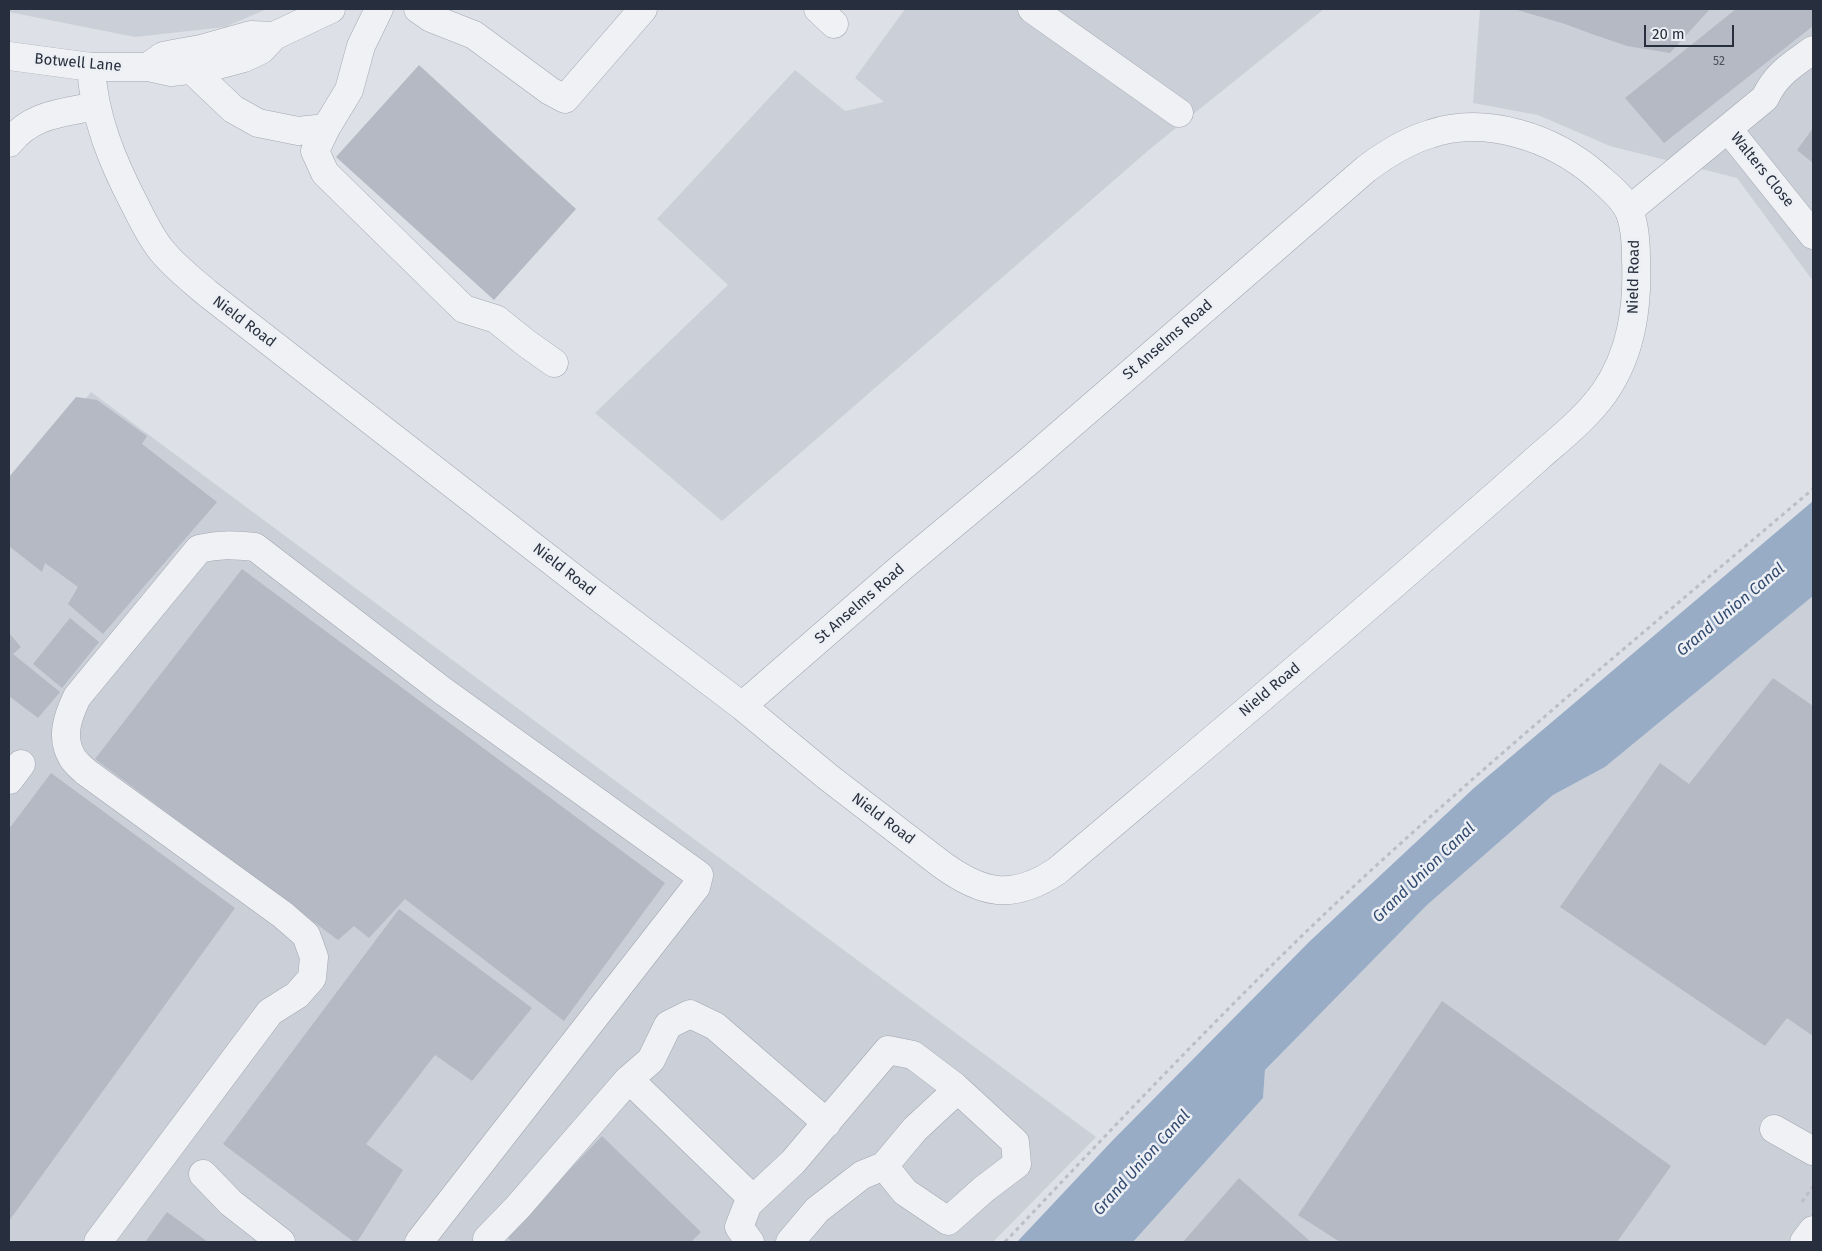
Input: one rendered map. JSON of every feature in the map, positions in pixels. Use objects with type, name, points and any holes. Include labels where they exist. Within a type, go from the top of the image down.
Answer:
[{"type":"street","name":"Botwell Lane","points":[[9,56],[91,67],[148,67],[171,72],[192,70],[244,58],[260,50],[274,36],[331,9]]},
{"type":"street","points":[[379,9],[361,46],[350,90],[326,128],[315,151],[325,173],[464,309],[496,319],[526,344],[554,363]]},
{"type":"street","points":[[418,9],[431,18],[474,35],[565,100],[643,9]]},
{"type":"street","points":[[1032,9],[1179,113]]},
{"type":"street","name":"Botwell Lane","points":[[148,67],[163,56],[200,49],[251,35],[274,36]]},
{"type":"street","points":[[1629,210],[1765,98],[1773,82],[1782,73],[1813,50]]},
{"type":"street","name":"Nield Road","points":[[91,67],[96,106],[112,160],[136,207],[162,251],[184,274],[589,590],[742,706],[828,777],[960,877],[989,888],[1005,891],[1020,889],[1045,879],[1064,865],[1410,570],[1582,419],[1593,407],[1611,383],[1625,354],[1633,322],[1636,255],[1635,233],[1629,210]]},
{"type":"street","points":[[192,70],[233,109],[258,123],[298,131],[326,128]]},
{"type":"street","points":[[9,143],[24,127],[37,119],[96,106]]},
{"type":"street","name":"St Anselms Road","points":[[742,706],[902,567],[1028,462],[1366,169],[1386,154],[1432,133],[1451,129],[1489,129],[1524,135],[1568,154],[1584,165],[1612,189],[1629,210]]},
{"type":"street","name":"Walters Close","points":[[1728,129],[1813,235]]},
{"type":"street","points":[[98,1242],[270,1012],[297,995],[312,978],[314,957],[306,935],[283,916],[86,772],[72,758],[65,735],[67,717],[77,696],[199,549],[214,545],[255,547],[443,691],[699,875],[696,887],[419,1242]]},
{"type":"street","points":[[490,1242],[487,1239],[518,1207],[628,1080],[651,1060],[668,1025],[690,1014],[715,1026],[827,1123]]},
{"type":"street","points":[[750,1242],[739,1227],[748,1204],[793,1162],[888,1050],[913,1055],[957,1090],[1015,1142],[1017,1164],[984,1189],[948,1221],[905,1192],[884,1166]]},
{"type":"street","points":[[628,1080],[752,1200]]},
{"type":"street","points":[[790,1242],[817,1210],[862,1175],[884,1166],[915,1129],[957,1090]]},
{"type":"street","points":[[1774,1129],[1813,1150]]},
{"type":"street","points":[[203,1174],[231,1203],[281,1242]]},
{"type":"street","points":[[1804,1242],[1813,1230]]},
{"type":"path","points":[[1005,1242],[1213,1024],[1366,876],[1493,761],[1813,489]]},
{"type":"shaded area","points":[[9,9],[267,9],[225,27],[135,37],[9,12]]},
{"type":"shaded area","points":[[905,9],[1324,9],[1150,149],[722,521],[595,413],[728,285],[657,219],[795,70],[845,111],[884,102],[855,78]]},
{"type":"shaded area","points":[[1480,9],[1813,9],[1813,281],[1737,178],[1610,146],[1538,115],[1473,103]]},
{"type":"shaded area","points":[[91,392],[1096,1137],[993,1242],[9,1242],[9,490]]},
{"type":"shaded area","points":[[1813,596],[1813,1227],[1804,1242],[1133,1242],[1263,1098],[1265,1070],[1427,905],[1553,795],[1605,767]]},
{"type":"water","name":"Grand Union Canal","points":[[1813,501],[1813,596],[1605,767],[1553,795],[1427,905],[1265,1070],[1263,1098],[1133,1242],[1017,1242],[1112,1141],[1310,941],[1474,788]]},
{"type":"building","points":[[1514,9],[1710,9],[1670,53],[1627,46],[1565,24]]},
{"type":"building","points":[[1736,9],[1813,9],[1813,26],[1664,143],[1625,98]]},
{"type":"building","points":[[419,65],[576,209],[494,300],[336,157]]},
{"type":"building","points":[[1813,128],[1813,163],[1797,150]]},
{"type":"building","points":[[76,397],[97,400],[147,436],[142,444],[217,502],[103,634],[68,604],[78,587],[45,563],[42,572],[9,546],[9,477]]},
{"type":"building","points":[[242,569],[665,883],[564,1021],[405,899],[369,938],[354,926],[338,940],[95,759]]},
{"type":"building","points":[[70,618],[99,642],[62,688],[33,664]]},
{"type":"building","points":[[9,633],[21,647],[13,654],[60,692],[38,718],[9,696]]},
{"type":"building","points":[[1773,678],[1813,706],[1813,1036],[1787,1018],[1765,1046],[1560,907],[1660,763],[1689,784]]},
{"type":"building","points":[[51,773],[235,908],[9,1221],[9,829]]},
{"type":"building","points":[[399,909],[532,1008],[472,1081],[435,1055],[366,1144],[403,1170],[357,1242],[354,1242],[223,1144]]},
{"type":"building","points":[[1442,1001],[1671,1166],[1617,1242],[1340,1242],[1298,1215]]},
{"type":"building","points":[[602,1136],[701,1232],[691,1242],[512,1242],[506,1236]]},
{"type":"building","points":[[1239,1178],[1311,1242],[1183,1242]]},
{"type":"building","points":[[167,1212],[208,1242],[145,1242]]}]
